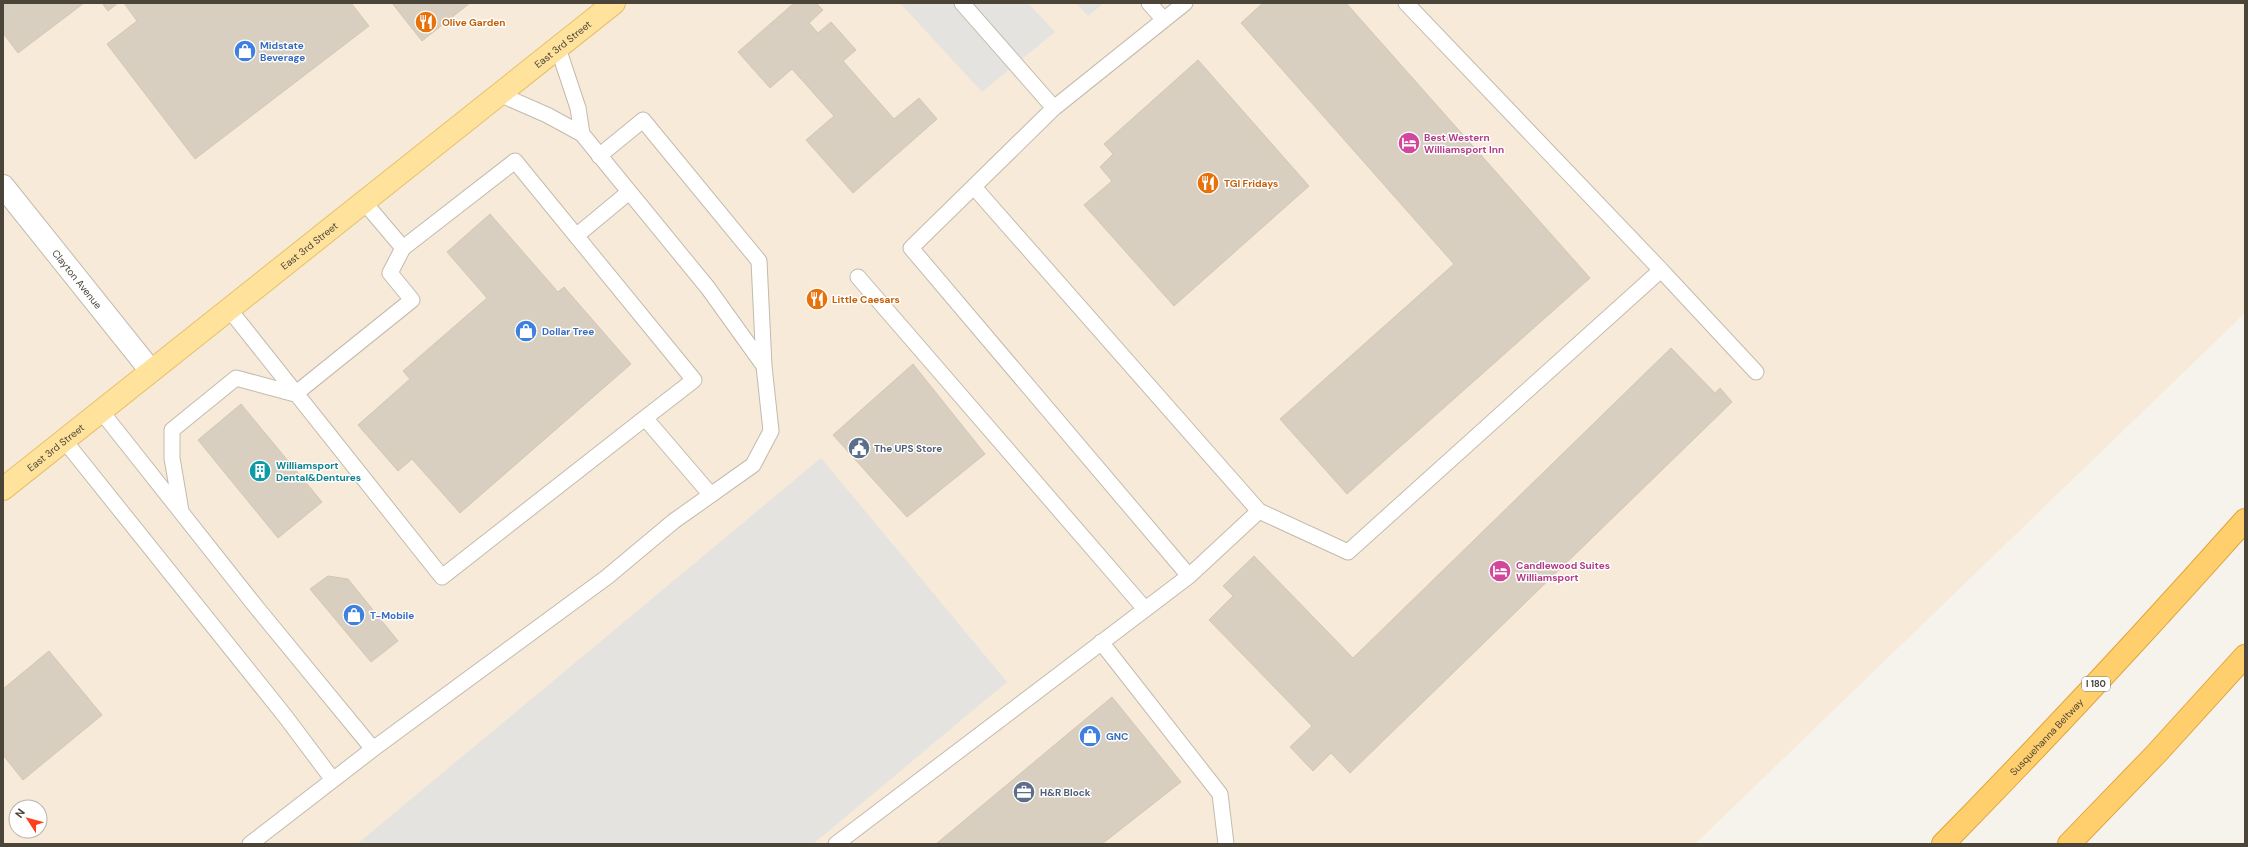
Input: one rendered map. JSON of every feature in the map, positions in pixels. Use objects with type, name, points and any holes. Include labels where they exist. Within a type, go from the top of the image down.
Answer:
[{"type":"highway","name":"Susquehanna Beltway","points":[[1943,844],[2041,743],[2245,520]]},
{"type":"highway","points":[[2069,844],[2156,754],[2245,656]]},
{"type":"main road","name":"East 3rd Street","points":[[3,489],[614,3]]},
{"type":"street","name":"Clayton Avenue","points":[[3,186],[151,371]]},
{"type":"lane","points":[[962,3],[1054,108]]},
{"type":"lane","points":[[1149,3],[1164,20]]},
{"type":"lane","points":[[1185,3],[1054,108],[911,248],[1189,576]]},
{"type":"lane","points":[[1406,3],[1661,270],[1756,372]]},
{"type":"lane","points":[[558,48],[578,108],[582,134]]},
{"type":"lane","points":[[499,94],[547,115],[582,134],[708,288],[764,366]]},
{"type":"lane","points":[[250,844],[298,805],[334,780],[372,749],[600,582],[674,521],[754,465],[771,431],[764,366],[759,261],[644,120],[599,156]]},
{"type":"lane","points":[[229,309],[295,394],[442,577],[694,380],[515,161],[403,248],[390,273],[412,300],[295,394]]},
{"type":"lane","points":[[974,186],[1259,511],[1348,552],[1661,270]]},
{"type":"lane","points":[[576,236],[629,192]]},
{"type":"lane","points":[[364,202],[403,248]]},
{"type":"lane","points":[[858,277],[1146,609]]},
{"type":"lane","points":[[181,513],[172,458],[172,430],[236,378],[295,394]]},
{"type":"lane","points":[[101,411],[181,513],[372,749]]},
{"type":"lane","points":[[645,418],[711,495]]},
{"type":"lane","points":[[64,440],[280,710],[334,780]]},
{"type":"lane","points":[[836,844],[1189,576],[1259,511]]},
{"type":"lane","points":[[1101,642],[1220,794],[1226,844]]},
{"type":"shaded area","points":[[3,3],[2245,3],[2245,313],[1695,844],[3,844]]},
{"type":"shaded area","points":[[900,3],[1028,3],[1055,32],[982,92]]},
{"type":"shaded area","points":[[1076,3],[1104,3],[1088,16]]},
{"type":"shaded area","points":[[821,458],[1007,682],[813,844],[357,844]]},
{"type":"building","points":[[3,3],[84,3],[18,53],[3,33]]},
{"type":"building","points":[[102,3],[118,3],[108,11]]},
{"type":"building","points":[[124,3],[351,3],[369,26],[195,159],[107,44],[137,21]]},
{"type":"building","name":"Olive Garden","points":[[392,3],[470,3],[422,41]]},
{"type":"building","points":[[794,3],[816,3],[823,10],[809,23],[818,33],[831,22],[856,50],[843,61],[894,119],[919,98],[937,119],[853,193],[806,140],[834,116],[792,69],[770,88],[738,52]]},
{"type":"building","name":"Best Western Williamsport Inn","points":[[1263,3],[1346,3],[1590,278],[1347,494],[1280,419],[1454,264],[1241,23]]},
{"type":"building","name":"TGI Fridays","points":[[1198,60],[1309,186],[1174,306],[1084,205],[1112,181],[1100,167],[1113,154],[1104,144]]},
{"type":"building","name":"Dollar Tree","points":[[490,214],[558,292],[564,287],[631,364],[460,513],[412,459],[398,471],[358,425],[410,379],[403,371],[487,298],[447,252]]},
{"type":"building","name":"Candlewood Suites Williamsport","points":[[1671,348],[1715,393],[1720,388],[1732,402],[1350,773],[1331,753],[1313,771],[1290,747],[1312,726],[1209,620],[1233,596],[1223,586],[1254,556],[1353,658]]},
{"type":"building","points":[[913,364],[985,454],[907,517],[833,435]]},
{"type":"building","name":"Williamsport Dental&Dentures","points":[[241,404],[322,502],[278,538],[198,440]]},
{"type":"building","name":"T-Mobile","points":[[328,576],[348,579],[398,641],[371,662],[310,589]]},
{"type":"building","points":[[49,651],[102,715],[23,780],[3,755],[3,689]]},
{"type":"building","points":[[1112,697],[1181,782],[1102,844],[936,844]]},
{"type":"place","name":"Olive Garden","points":[[426,22]]},
{"type":"place","name":"Midstate Beverage","points":[[245,51]]},
{"type":"place","name":"Best Western Williamsport Inn","points":[[1409,143]]},
{"type":"place","name":"TGI Fridays","points":[[1208,183]]},
{"type":"place","name":"Little Caesars","points":[[817,299]]},
{"type":"place","name":"Dollar Tree","points":[[526,331]]},
{"type":"place","name":"The UPS Store","points":[[859,448]]},
{"type":"place","name":"Williamsport Dental&Dentures","points":[[260,471]]},
{"type":"place","name":"Candlewood Suites Williamsport","points":[[1500,571]]},
{"type":"place","name":"T-Mobile","points":[[354,615]]},
{"type":"place","name":"GNC","points":[[1090,736]]},
{"type":"place","name":"H&R Block","points":[[1024,792]]}]
